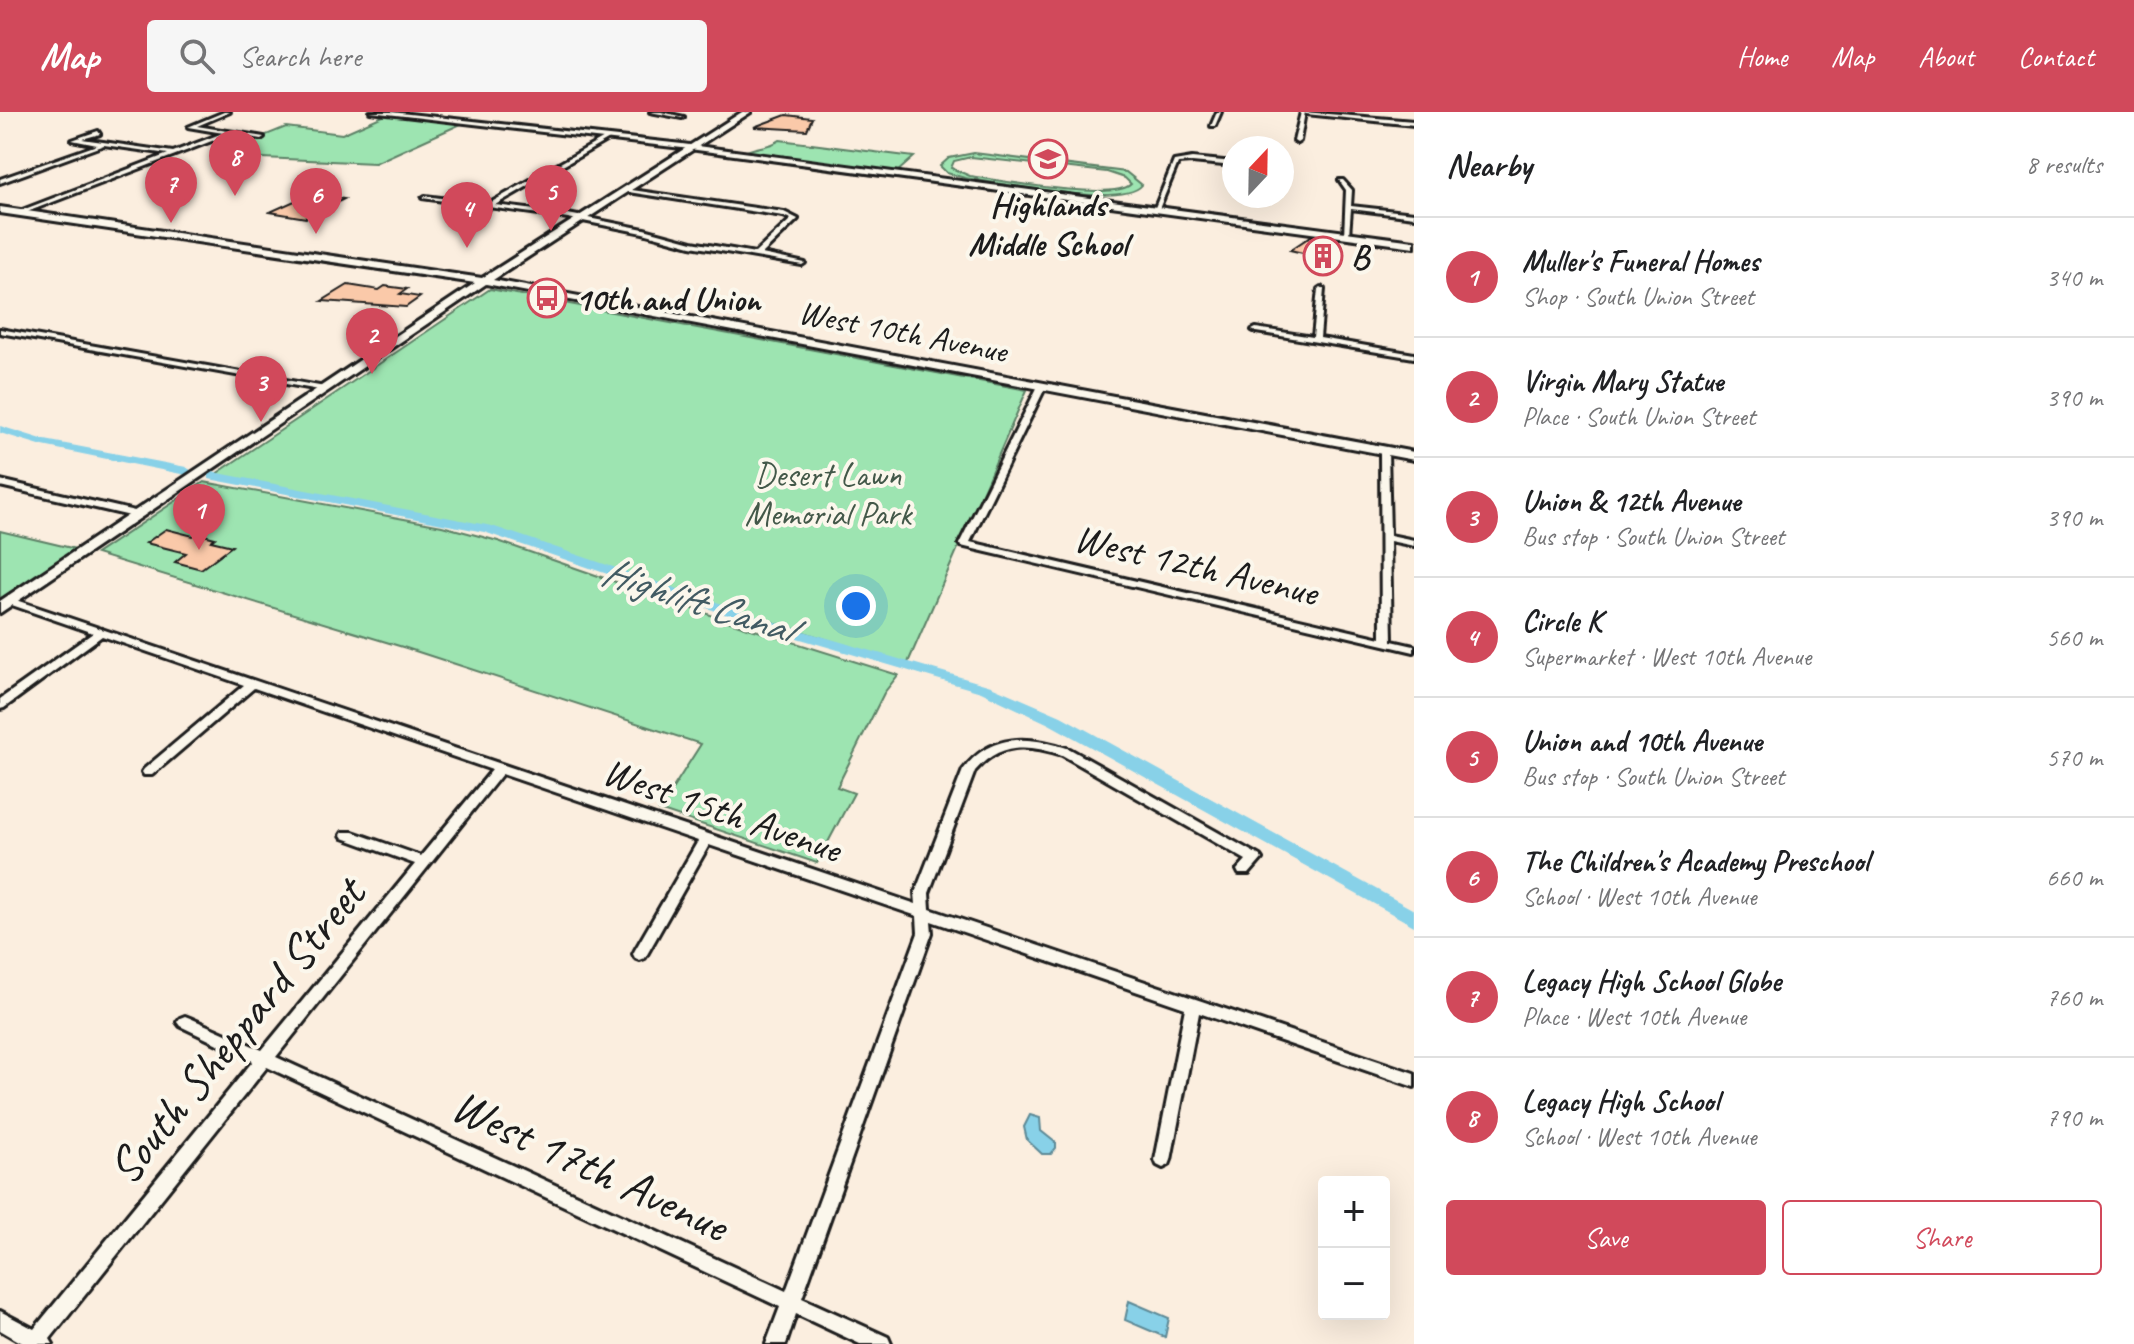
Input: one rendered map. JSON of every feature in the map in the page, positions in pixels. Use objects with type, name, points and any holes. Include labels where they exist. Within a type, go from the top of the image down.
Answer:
[{"type":"main road","points":[[5,604],[484,281],[747,112]]},
{"type":"main road","name":"West 10th Avenue","points":[[0,210],[484,281],[1414,456]]},
{"type":"street","points":[[228,112],[191,127],[261,137]]},
{"type":"street","points":[[373,112],[692,148],[1414,244]]},
{"type":"street","points":[[652,112],[682,117]]},
{"type":"street","points":[[877,112],[895,112]]},
{"type":"street","points":[[1213,125],[1219,112]]},
{"type":"street","points":[[1297,141],[1304,112],[1414,123]]},
{"type":"street","points":[[98,133],[75,140],[174,153]]},
{"type":"street","points":[[19,213],[228,133]]},
{"type":"street","points":[[489,206],[608,138]]},
{"type":"street","points":[[0,181],[103,144]]},
{"type":"street","points":[[1156,209],[1176,162],[1222,163]]},
{"type":"street","points":[[1341,181],[1349,190],[1346,235]]},
{"type":"street","points":[[625,191],[794,218],[794,222],[757,255]]},
{"type":"street","points":[[425,198],[644,231],[691,244],[802,263]]},
{"type":"street","points":[[1348,207],[1414,215]]},
{"type":"street","points":[[1316,340],[1321,289]]},
{"type":"street","points":[[1256,330],[1414,356]]},
{"type":"street","points":[[0,331],[325,389]]},
{"type":"street","name":"West 12th Avenue","points":[[1042,386],[964,544],[1414,649]]},
{"type":"street","points":[[1384,451],[1387,643]]},
{"type":"street","points":[[0,483],[139,515]]},
{"type":"street","points":[[1386,537],[1414,543]]},
{"type":"street","name":"West 15th Avenue","points":[[5,604],[101,632],[1414,1080]]},
{"type":"street","points":[[0,705],[101,632]]},
{"type":"street","points":[[148,772],[252,684]]},
{"type":"street","points":[[776,1344],[925,933],[922,893],[969,770],[989,750],[1013,743],[1042,745],[1076,757],[1255,859],[1244,870]]},
{"type":"street","name":"South Sheppard Street","points":[[38,1343],[500,768]]},
{"type":"street","points":[[348,835],[424,862]]},
{"type":"street","points":[[640,954],[706,838]]},
{"type":"street","points":[[1163,1160],[1193,1004]]},
{"type":"street","name":"West 17th Avenue","points":[[185,1022],[881,1344]]},
{"type":"street","points":[[0,1320],[38,1343]]},
{"type":"green space","points":[[385,115],[461,124],[375,163],[214,156],[286,127],[342,134]]},
{"type":"green space","points":[[780,140],[914,157],[896,173],[743,153]]},
{"type":"green space","points":[[974,153],[1126,172],[1142,185],[1130,192],[1111,195],[1030,189],[947,173],[940,166],[949,158]],"holes":[[[971,157],[1107,172],[1125,178],[1131,184],[1103,191],[1055,188],[970,176],[951,168],[954,161]]]},
{"type":"green space","name":"Desert Lawn Memorial Park","points":[[490,289],[1027,390],[907,665],[481,529],[213,476]]},
{"type":"green space","points":[[204,482],[442,526],[498,541],[745,627],[898,675],[884,693],[837,787],[854,793],[817,863],[659,810],[701,744],[406,648],[96,554]]},
{"type":"green space","points":[[0,531],[84,551],[0,608]]},
{"type":"water","points":[[1030,1115],[1040,1118],[1041,1131],[1056,1143],[1051,1154],[1042,1154],[1027,1140],[1024,1127]]},
{"type":"water","points":[[1129,1301],[1169,1318],[1165,1337],[1125,1320]]},
{"type":"building","points":[[786,115],[812,118],[807,130],[754,127]]},
{"type":"building","points":[[310,194],[344,199],[306,218],[270,212]]},
{"type":"building","points":[[1311,236],[1339,240],[1333,260],[1290,250]]},
{"type":"building","points":[[348,285],[379,290],[385,286],[407,289],[400,294],[420,297],[406,307],[322,301]]},
{"type":"building","points":[[166,529],[193,536],[196,533],[215,538],[211,541],[232,546],[201,569],[175,562],[186,553],[146,543]]},
{"type":"waterway","name":"Highlift Canal","points":[[0,429],[43,443],[186,471]]},
{"type":"waterway","name":"Highlift Canal","points":[[213,476],[487,529],[785,630],[986,689],[1055,720],[1414,919]]},
{"type":"place","name":"Highlands Middle School","points":[[1048,159]]},
{"type":"place","name":"Legacy High School","points":[[235,196]]},
{"type":"place","name":"Legacy High School Globe","points":[[171,223]]},
{"type":"place","name":"Union and 10th Avenue","points":[[551,231]]},
{"type":"place","name":"The Children's Academy Preschool","points":[[316,234]]},
{"type":"place","name":"Circle K","points":[[467,248]]},
{"type":"place","name":"B","points":[[1323,256]]},
{"type":"place","name":"10th and Union","points":[[547,298]]},
{"type":"place","name":"Virgin Mary Statue","points":[[372,374]]},
{"type":"place","name":"Union & 12th Avenue","points":[[261,422]]},
{"type":"place","name":"Muller's Funeral Homes","points":[[199,550]]}]
